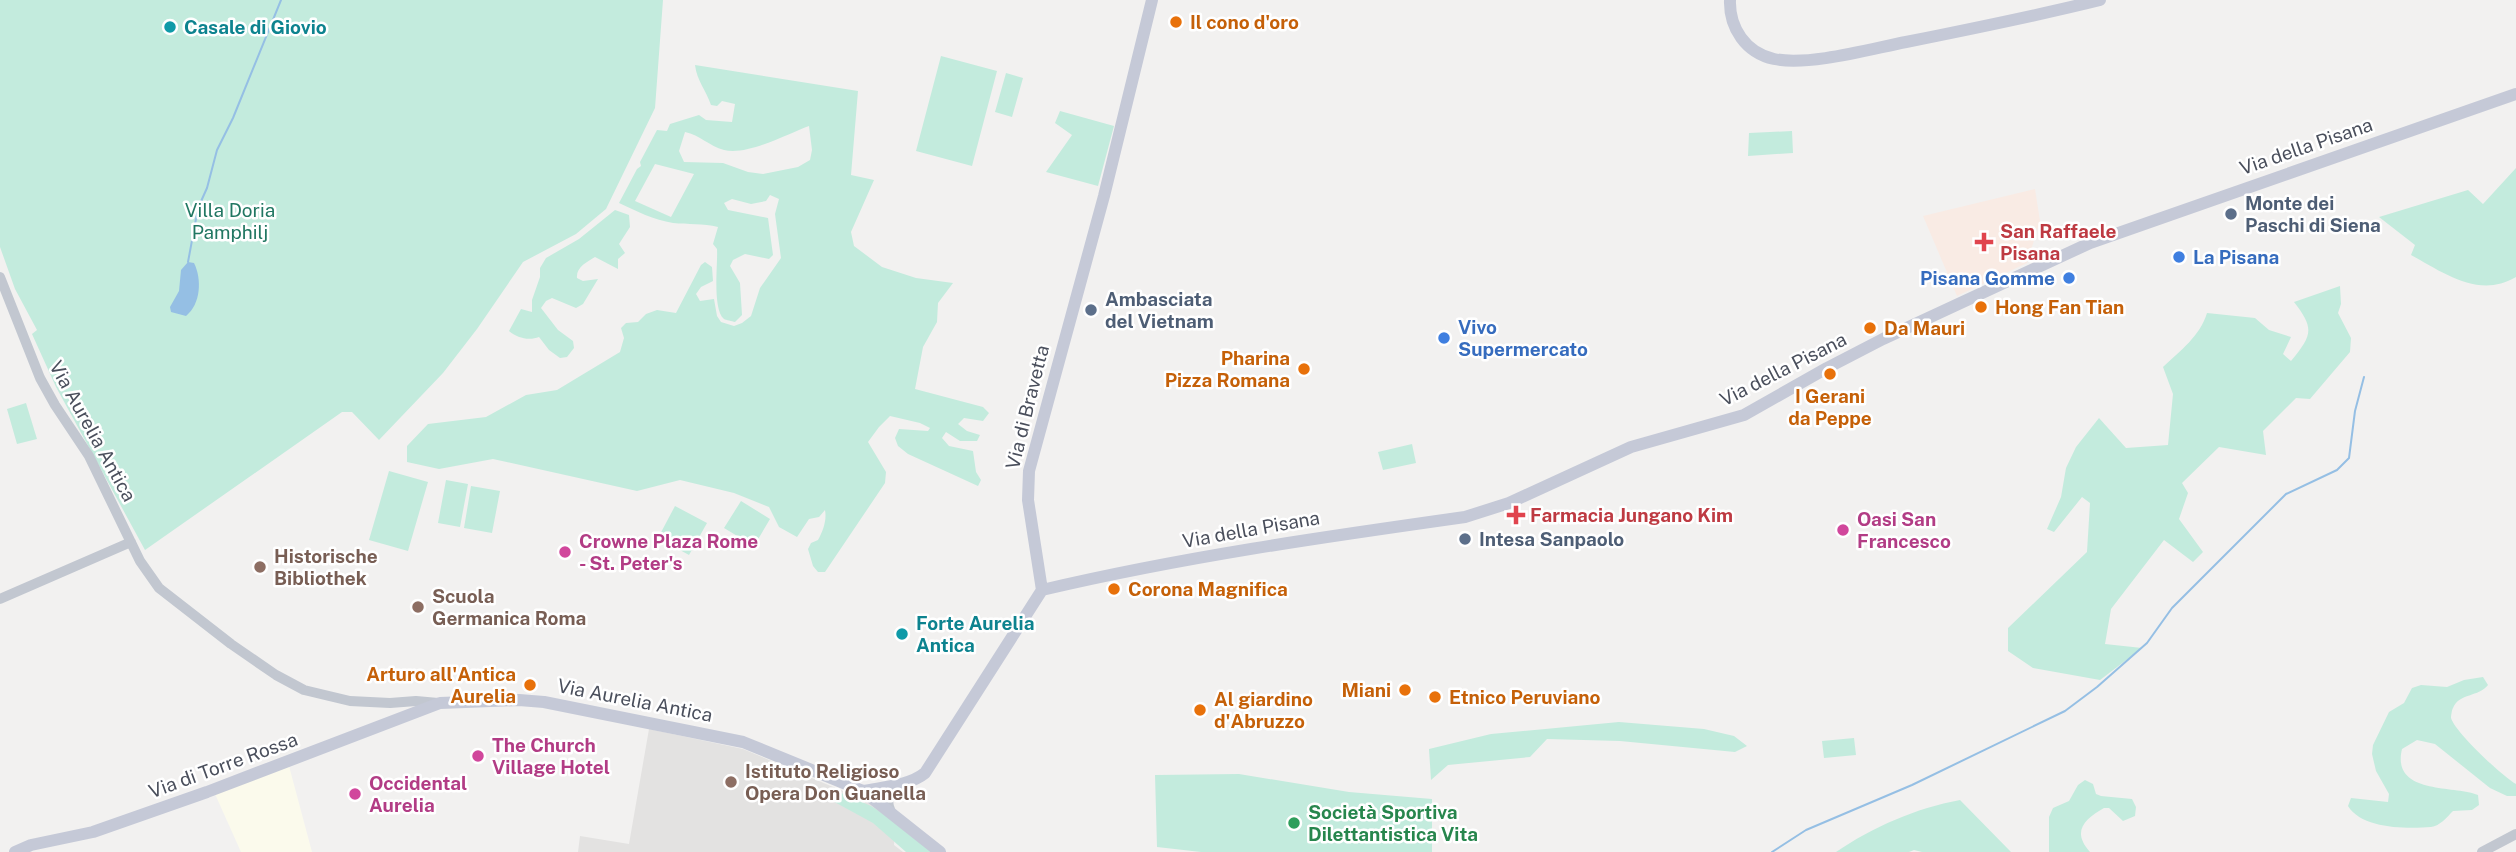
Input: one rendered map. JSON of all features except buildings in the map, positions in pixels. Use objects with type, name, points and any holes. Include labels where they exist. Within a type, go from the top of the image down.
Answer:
[{"type":"main road","name":"Via di Bravetta","points":[[1042,590],[1028,500],[1029,471],[1104,196],[1152,0]]},
{"type":"main road","points":[[1730,0],[1733,23],[1742,39],[1758,53],[1782,60],[1844,55],[2099,0]]},
{"type":"main road","name":"Via della Pisana","points":[[1042,590],[1219,554],[1315,537],[1465,517],[1490,510],[1631,447],[1744,415],[1869,346],[2090,243],[2426,124],[2513,98]]},
{"type":"main road","points":[[863,791],[902,783],[927,771],[1042,590]]},
{"type":"main road","name":"Via Aurelia Antica","points":[[440,704],[519,700],[544,702],[721,736],[748,743],[863,791],[891,812]]},
{"type":"main road","name":"Via di Torre Rossa","points":[[15,852],[31,845],[93,832],[440,704]]},
{"type":"main road","points":[[891,812],[940,852]]},
{"type":"street","name":"Via Aurelia Antica","points":[[0,276],[40,378],[89,456],[131,542],[159,588],[276,676],[304,690],[332,699],[440,704]]},
{"type":"street","points":[[0,599],[131,542]]},
{"type":"street","points":[[390,703],[401,707],[407,715]]},
{"type":"street","points":[[891,812],[889,795],[893,788],[902,783]]},
{"type":"street","points":[[2482,852],[2516,834]]},
{"type":"shaded area","name":"San Raffaele Pisana","points":[[2035,189],[2040,221],[2027,263],[1957,296],[1923,216]]},
{"type":"shaded area","name":"Istituto Religioso Opera Don Guanella","points":[[649,729],[743,749],[871,803],[895,821],[894,845],[903,852],[578,852],[580,836],[629,844]]},
{"type":"shaded area","points":[[289,766],[312,852],[241,852],[215,794]]},
{"type":"green space","name":"Villa Doria Pamphilj","points":[[0,0],[663,0],[655,108],[606,209],[576,234],[523,262],[443,373],[379,440],[352,412],[342,412],[145,550],[56,387],[32,334],[37,330],[15,289],[0,247]]},
{"type":"green space","points":[[941,56],[997,71],[972,166],[916,151]]},
{"type":"green space","points":[[695,65],[858,91],[851,175],[874,180],[851,232],[854,246],[882,267],[916,278],[953,283],[938,303],[937,322],[923,347],[915,389],[983,407],[989,413],[983,421],[964,418],[958,424],[967,431],[980,435],[977,441],[960,441],[946,432],[942,438],[949,446],[973,451],[976,472],[981,480],[978,486],[908,454],[898,446],[895,438],[899,429],[928,431],[930,428],[890,416],[868,442],[886,472],[885,483],[825,572],[818,572],[813,566],[808,549],[811,543],[818,540],[825,522],[825,510],[819,517],[809,519],[797,537],[779,527],[769,507],[734,493],[680,480],[637,491],[493,459],[439,469],[407,462],[407,446],[428,424],[486,417],[526,395],[557,390],[620,352],[624,338],[621,328],[626,323],[638,322],[646,314],[657,310],[676,313],[705,262],[712,267],[713,281],[701,287],[696,294],[700,301],[714,299],[721,322],[734,326],[751,316],[760,288],[781,258],[775,214],[779,199],[770,195],[766,201],[751,204],[732,199],[724,203],[728,210],[768,218],[773,255],[769,259],[745,254],[733,260],[730,266],[740,283],[742,315],[735,322],[724,319],[718,306],[717,249],[713,244],[718,227],[666,222],[619,203],[641,166],[640,162],[657,130],[667,131],[670,124],[699,115],[706,120],[732,122],[735,104],[722,101],[717,106],[711,105]],"holes":[[[809,126],[812,150],[810,160],[798,167],[763,174],[723,163],[684,162],[679,151],[685,132],[724,150],[733,151],[755,147]],[[655,164],[694,174],[671,217],[635,201]]]},
{"type":"green space","points":[[1006,73],[1023,78],[1012,117],[995,112]]},
{"type":"green space","points":[[1060,111],[1114,126],[1098,186],[1046,172],[1072,135],[1055,123]]},
{"type":"green space","points":[[1792,131],[1793,153],[1748,156],[1749,133]]},
{"type":"green space","points":[[2516,168],[2516,277],[2502,283],[2475,284],[2449,276],[2411,255],[2415,245],[2379,217],[2468,190],[2483,204]]},
{"type":"green space","points":[[615,210],[629,215],[630,227],[619,244],[625,253],[618,259],[618,269],[595,257],[583,265],[577,274],[577,278],[583,281],[598,279],[583,304],[576,308],[552,298],[541,308],[558,330],[573,341],[574,348],[567,357],[560,358],[549,350],[539,337],[523,338],[509,331],[521,309],[532,312],[532,300],[540,277],[540,268],[546,258],[579,239]]},
{"type":"green space","points":[[2340,286],[2341,304],[2338,313],[2351,338],[2350,352],[2310,399],[2296,398],[2263,431],[2266,455],[2219,447],[2182,483],[2188,493],[2179,519],[2203,552],[2193,562],[2164,540],[2111,609],[2105,644],[2142,648],[2100,680],[2033,668],[2008,651],[2008,628],[2087,552],[2090,503],[2082,497],[2054,532],[2047,529],[2061,497],[2066,468],[2076,447],[2099,418],[2126,448],[2168,445],[2173,394],[2163,367],[2194,336],[2207,313],[2255,318],[2269,330],[2291,337],[2283,354],[2291,361],[2303,345],[2308,332],[2305,319],[2294,302]]},
{"type":"green space","points":[[26,403],[37,439],[17,444],[7,409]]},
{"type":"green space","points":[[1412,444],[1416,463],[1383,470],[1378,452]]},
{"type":"green space","points":[[389,471],[428,482],[408,551],[369,540]]},
{"type":"green space","points":[[446,480],[468,484],[460,527],[438,523]]},
{"type":"green space","points":[[471,486],[500,491],[492,533],[464,528]]},
{"type":"green space","points":[[741,501],[770,519],[754,546],[724,528]]},
{"type":"green space","points":[[675,506],[707,523],[689,555],[658,538]]},
{"type":"green space","points":[[2483,677],[2488,685],[2480,692],[2464,697],[2456,703],[2451,718],[2480,754],[2516,784],[2516,796],[2507,796],[2490,788],[2435,744],[2417,740],[2402,749],[2401,764],[2406,774],[2427,786],[2478,795],[2479,805],[2472,810],[2453,811],[2431,827],[2386,826],[2355,814],[2348,806],[2351,798],[2388,802],[2389,794],[2376,771],[2372,754],[2373,745],[2389,712],[2404,703],[2412,688],[2421,685],[2447,687],[2464,680]]},
{"type":"green space","points":[[1619,722],[1704,729],[1734,736],[1747,746],[1735,752],[1620,741],[1547,739],[1530,757],[1448,765],[1431,780],[1429,749],[1491,734]]},
{"type":"green space","points":[[1854,738],[1856,755],[1824,758],[1822,741]]},
{"type":"green space","name":"Società Sportiva Dilettantistica Vita","points":[[1239,774],[1349,792],[1432,799],[1432,852],[1201,852],[1157,847],[1155,775]]},
{"type":"green space","points":[[2085,780],[2093,784],[2096,794],[2132,799],[2136,807],[2135,816],[2123,821],[2109,808],[2104,808],[2086,821],[2081,832],[2084,845],[2090,852],[2049,852],[2049,817],[2053,808],[2069,801],[2078,785]]},
{"type":"green space","points":[[832,789],[871,806],[908,830],[934,852],[906,852],[873,823],[829,799]]},
{"type":"green space","points":[[1960,800],[2011,852],[1836,852],[1895,820]]},
{"type":"water","points":[[188,262],[194,263],[197,269],[199,291],[195,305],[186,316],[171,312],[170,307],[179,291],[181,270]]},
{"type":"waterway","points":[[188,262],[198,208],[207,188],[217,150],[233,118],[281,0]]},
{"type":"waterway","points":[[1772,852],[1806,830],[1912,785],[2065,711],[2097,687],[2147,643],[2172,608],[2286,494],[2337,470],[2349,458],[2355,411],[2364,377]]},
{"type":"place","name":"Il cono d'oro","points":[[1176,22]]},
{"type":"place","name":"Casale di Giovio","points":[[170,27]]},
{"type":"place","name":"Monte dei Paschi di Siena","points":[[2231,214]]},
{"type":"place","name":"San Raffaele Pisana","points":[[1984,242]]},
{"type":"place","name":"La Pisana","points":[[2179,257]]},
{"type":"place","name":"Pisana Gomme","points":[[2069,278]]},
{"type":"place","name":"Hong Fan Tian","points":[[1981,307]]},
{"type":"place","name":"Ambasciata del Vietnam","points":[[1091,310]]},
{"type":"place","name":"Da Mauri","points":[[1870,328]]},
{"type":"place","name":"Vivo Supermercato","points":[[1444,338]]},
{"type":"place","name":"Pharina Pizza Romana","points":[[1304,369]]},
{"type":"place","name":"I Gerani da Peppe","points":[[1830,374]]},
{"type":"place","name":"Farmacia Jungano Kim","points":[[1516,515]]},
{"type":"place","name":"Oasi San Francesco","points":[[1843,530]]},
{"type":"place","name":"Intesa Sanpaolo","points":[[1465,539]]},
{"type":"place","name":"Crowne Plaza Rome - St. Peter's","points":[[565,552]]},
{"type":"place","name":"Historische Bibliothek","points":[[260,567]]},
{"type":"place","name":"Corona Magnifica","points":[[1114,589]]},
{"type":"place","name":"Scuola Germanica Roma","points":[[418,607]]},
{"type":"place","name":"Forte Aurelia Antica","points":[[902,634]]},
{"type":"place","name":"Arturo all'Antica Aurelia","points":[[530,685]]},
{"type":"place","name":"Miani","points":[[1405,690]]},
{"type":"place","name":"Etnico Peruviano","points":[[1435,697]]},
{"type":"place","name":"Al giardino d'Abruzzo","points":[[1200,710]]},
{"type":"place","name":"The Church Village Hotel","points":[[478,756]]},
{"type":"place","name":"Istituto Religioso Opera Don Guanella","points":[[731,782]]},
{"type":"place","name":"Occidental Aurelia","points":[[355,794]]},
{"type":"place","name":"Società Sportiva Dilettantistica Vita","points":[[1294,823]]}]
